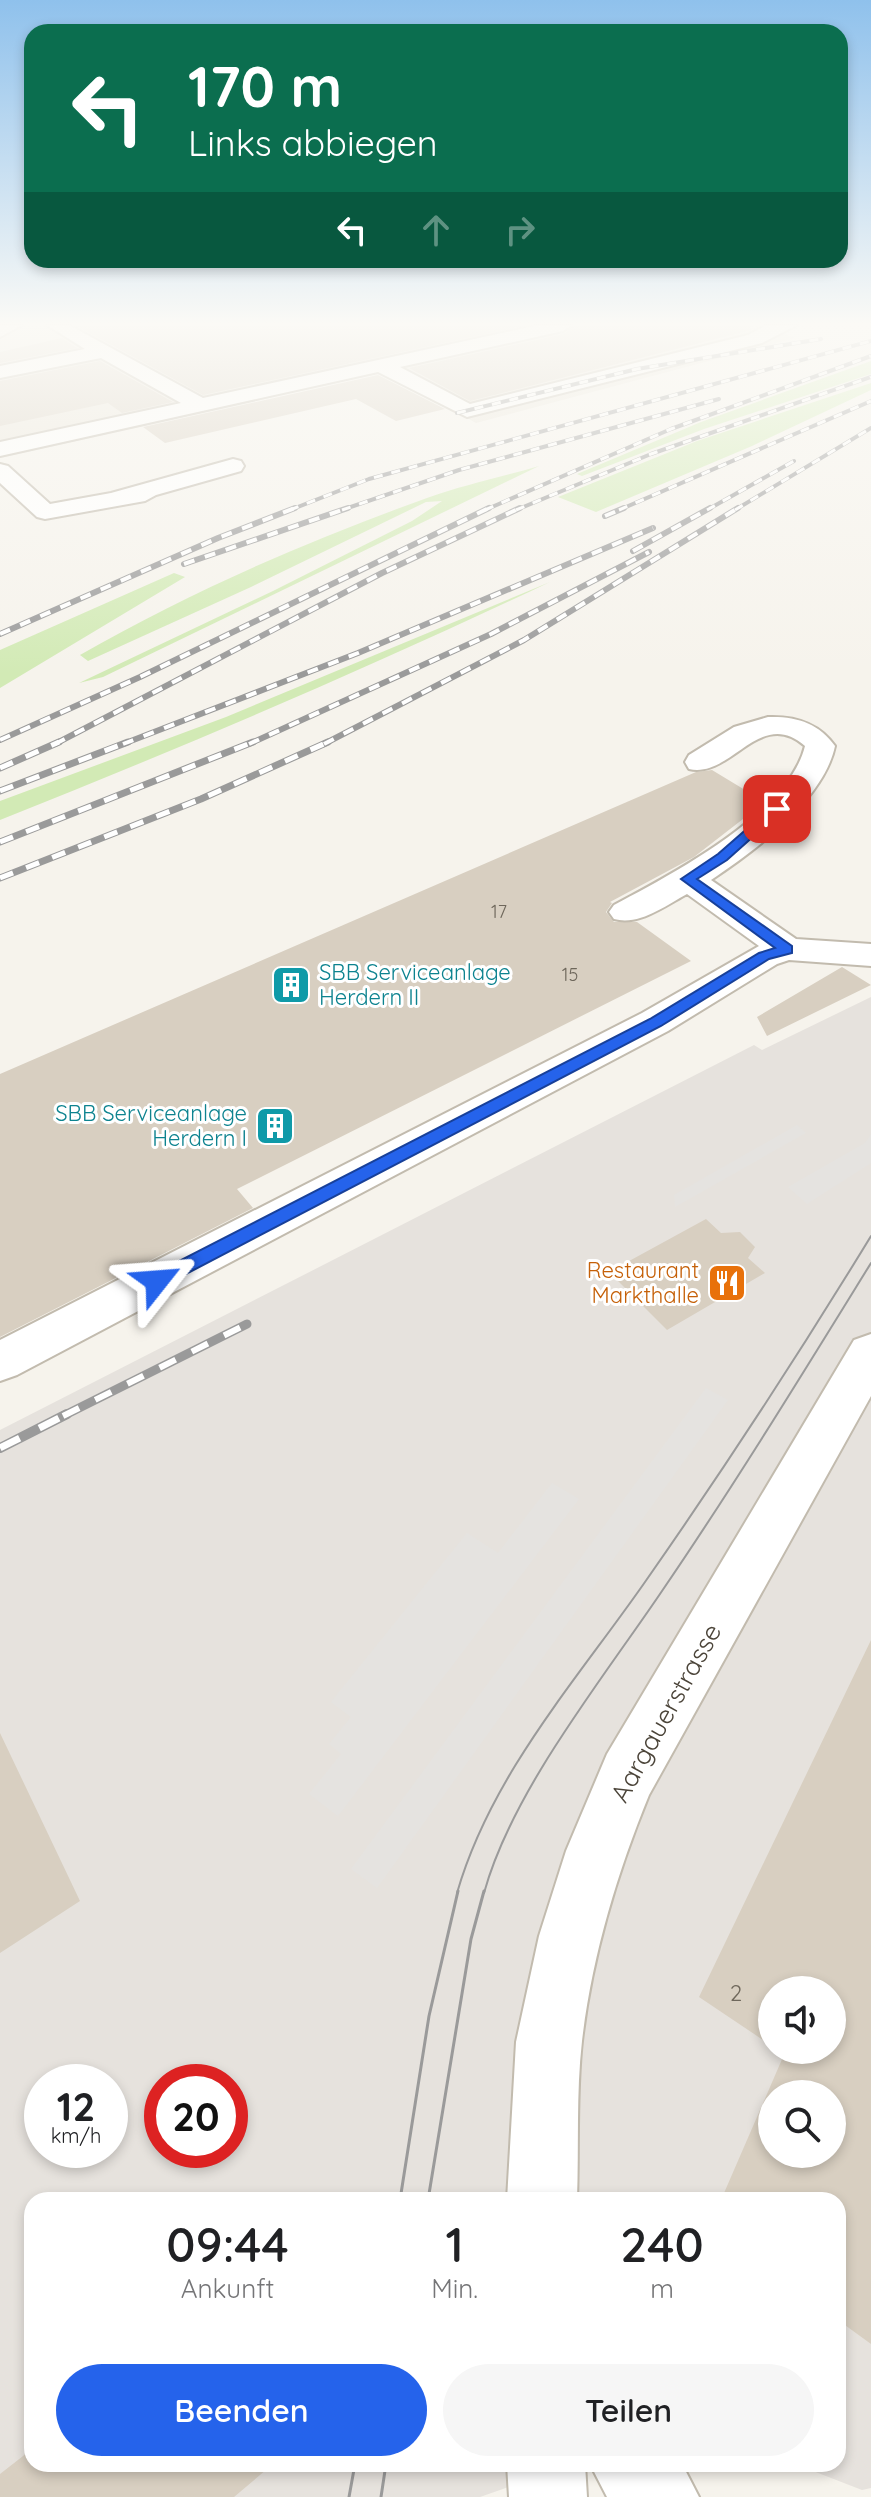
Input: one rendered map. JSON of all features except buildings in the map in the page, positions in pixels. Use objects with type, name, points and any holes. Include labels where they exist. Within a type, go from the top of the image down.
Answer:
[{"type":"street","points":[[115,500],[233,466]]},
{"type":"street","points":[[0,471],[45,512],[145,494]]},
{"type":"street","points":[[626,912],[723,857],[770,816],[810,772],[819,757],[820,746],[811,736],[796,729],[763,726],[747,732],[700,762]]},
{"type":"street","points":[[688,879],[787,949]]},
{"type":"street","points":[[0,1362],[655,1022],[764,956],[787,949],[866,950]]},
{"type":"street","name":"Aargauerstrasse","points":[[542,2192],[549,2042],[570,1936],[596,1851],[628,1775],[871,1353]]},
{"type":"street","points":[[546,2472],[548,2497]]},
{"type":"street","points":[[637,2472],[660,2497]]},
{"type":"shaded area","points":[[0,442],[74,442],[0,458]]},
{"type":"shaded area","points":[[871,997],[871,2488],[862,2490],[816,2472],[846,2472],[846,2192],[24,2192],[24,2472],[551,2472],[480,2497],[0,2497],[0,1430],[754,1045],[762,1050]]},
{"type":"shaded area","points":[[797,1125],[806,1133],[675,1207],[674,1195]]},
{"type":"shaded area","points":[[871,1134],[871,1163],[807,1204],[788,1187],[865,1143]]},
{"type":"shaded area","points":[[706,1388],[728,1400],[377,1888],[351,1869]]},
{"type":"shaded area","points":[[552,1483],[579,1499],[338,1816],[309,1794],[341,1754],[329,1744],[351,1717],[331,1702],[467,1533],[498,1553]]},
{"type":"green space","points":[[654,442],[671,442],[582,476],[577,474]]},
{"type":"green space","points":[[696,442],[762,442],[596,512],[558,497]]},
{"type":"green space","points":[[539,466],[103,677],[79,683],[273,591],[412,521],[442,501],[426,502],[251,587],[88,661],[80,655],[206,589],[293,550],[441,493]]},
{"type":"green space","points":[[174,573],[185,577],[0,688],[0,650]]},
{"type":"green space","points":[[550,582],[277,706],[0,820],[0,801],[226,717]]},
{"type":"tram line","points":[[457,1893],[472,1850],[513,1769],[704,1497],[871,1236]]},
{"type":"tram line","points":[[484,1893],[497,1854],[537,1776],[716,1510],[871,1263]]},
{"type":"tram line","points":[[401,2192],[429,2016],[458,1891]]},
{"type":"tram line","points":[[429,2192],[471,1939],[484,1891]]},
{"type":"tram line","points":[[349,2497],[354,2472]]},
{"type":"tram line","points":[[381,2497],[385,2472]]},
{"type":"railway","points":[[290,510],[369,479],[505,442]]},
{"type":"railway","points":[[342,510],[459,470],[563,442]]},
{"type":"railway","points":[[485,510],[642,442]]},
{"type":"railway","points":[[516,510],[687,442]]},
{"type":"railway","points":[[619,510],[777,442]]},
{"type":"railway","points":[[735,510],[849,442]]},
{"type":"railway","points":[[707,510],[794,461]]},
{"type":"railway","points":[[0,634],[218,538],[295,508]]},
{"type":"railway","points":[[184,564],[348,508]]},
{"type":"railway","points":[[0,740],[140,677],[489,508]]},
{"type":"railway","points":[[58,742],[382,573],[520,508]]},
{"type":"railway","points":[[605,516],[624,508]]},
{"type":"railway","points":[[633,551],[710,508]]},
{"type":"railway","points":[[327,743],[524,640],[738,508]]},
{"type":"railway","points":[[123,744],[358,653],[653,528]]},
{"type":"railway","points":[[249,744],[491,634],[649,552]]},
{"type":"railway","points":[[0,768],[58,742]]},
{"type":"railway","points":[[0,791],[128,742]]},
{"type":"railway","points":[[0,842],[253,742]]},
{"type":"railway","points":[[0,878],[201,799],[327,743]]},
{"type":"railway","points":[[67,1414],[247,1324]]},
{"type":"railway","points":[[0,1448],[67,1414]]},
{"type":"railway","points":[[63,1416],[67,1414]]},
{"type":"place","name":"SBB Serviceanlage Herdern II","points":[[291,985]]},
{"type":"place","name":"SBB Serviceanlage Herdern I","points":[[275,1126]]},
{"type":"place","name":"Restaurant Markthalle","points":[[727,1283]]},
{"type":"route","points":[[157,1281],[655,1022],[764,956],[787,949],[688,879],[723,857],[777,809]]}]
